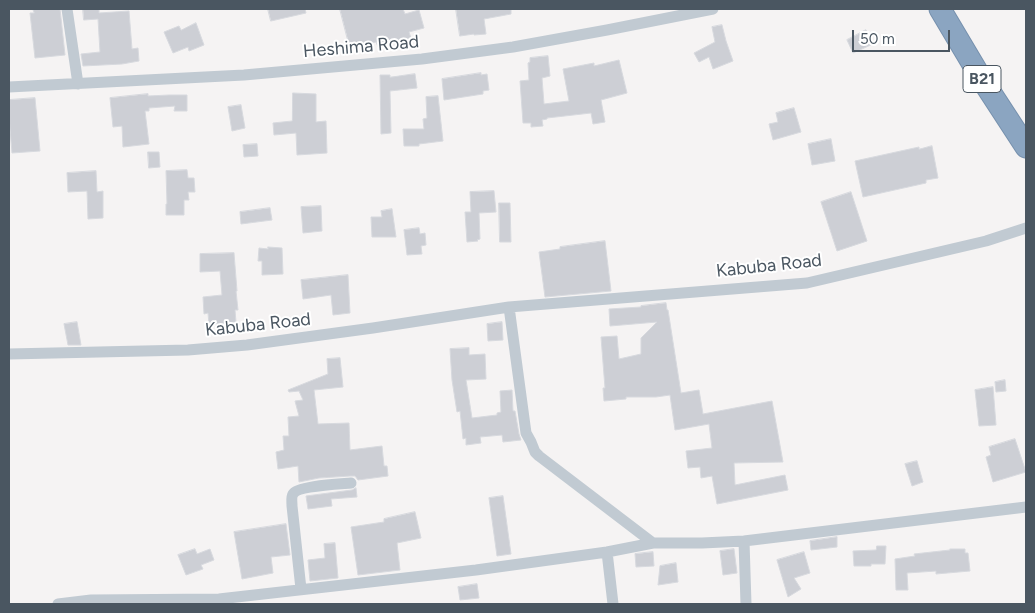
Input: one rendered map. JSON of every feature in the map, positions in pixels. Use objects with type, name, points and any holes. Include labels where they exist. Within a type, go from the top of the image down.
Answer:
[{"type":"highway","name":"B21","points":[[940,9],[1026,148]]},
{"type":"street","points":[[67,9],[78,84]]},
{"type":"street","name":"Heshima Road","points":[[9,87],[244,75],[422,59],[513,47],[713,9]]},
{"type":"street","name":"Kabuba Road","points":[[9,354],[188,350],[247,345],[509,308],[807,282],[986,241],[1026,228]]},
{"type":"street","points":[[509,308],[526,433],[535,452],[558,472],[653,543]]},
{"type":"street","points":[[301,589],[292,496],[295,492],[303,489],[351,483]]},
{"type":"street","points":[[58,604],[91,600],[219,599],[476,570],[607,552],[653,543],[702,543],[744,540],[1026,507]]},
{"type":"street","points":[[744,540],[746,604]]},
{"type":"street","points":[[607,552],[613,604]]},
{"type":"building","points":[[33,9],[60,9],[65,55],[35,58],[30,13],[34,13]]},
{"type":"building","points":[[83,9],[99,9],[99,13],[129,11],[132,49],[138,48],[139,61],[83,66],[81,54],[100,52],[98,19],[84,20]]},
{"type":"building","points":[[268,9],[305,9],[306,13],[271,21]]},
{"type":"building","points":[[340,9],[403,9],[405,14],[419,10],[424,28],[409,32],[411,38],[378,47],[376,42],[350,48]]},
{"type":"building","points":[[456,9],[511,9],[511,14],[484,19],[486,34],[460,36]]},
{"type":"building","points":[[196,23],[204,45],[189,51],[188,47],[173,53],[164,32],[179,26],[181,30]]},
{"type":"building","points":[[722,25],[733,61],[713,69],[709,57],[699,62],[694,53],[715,42],[712,27]]},
{"type":"building","points":[[866,30],[873,44],[853,53],[847,40]]},
{"type":"building","points":[[548,56],[550,76],[542,78],[544,104],[569,101],[563,69],[594,63],[594,66],[619,60],[627,93],[601,100],[605,122],[593,124],[591,113],[547,118],[542,120],[543,126],[531,127],[531,123],[523,123],[520,81],[529,80],[528,63],[530,58]]},
{"type":"building","points":[[481,73],[481,75],[487,74],[489,90],[483,91],[483,94],[444,100],[442,79]]},
{"type":"building","points":[[415,74],[417,88],[390,91],[391,133],[381,134],[380,75],[390,75],[390,77]]},
{"type":"building","points":[[293,93],[316,94],[316,122],[326,121],[327,153],[297,155],[296,133],[274,135],[273,123],[292,121]]},
{"type":"building","points":[[148,94],[148,96],[187,95],[187,111],[174,111],[175,106],[149,108],[149,111],[145,111],[149,144],[123,147],[122,126],[113,127],[110,98]]},
{"type":"building","points":[[438,96],[443,141],[419,144],[419,146],[404,146],[403,129],[424,129],[423,119],[427,118],[426,97]]},
{"type":"building","points":[[35,98],[40,151],[12,153],[9,100]]},
{"type":"building","points":[[241,105],[245,128],[232,131],[228,107]]},
{"type":"building","points":[[794,108],[801,132],[773,140],[769,124],[778,122],[776,113]]},
{"type":"building","points":[[831,139],[835,161],[812,165],[808,144]]},
{"type":"building","points":[[257,144],[258,156],[244,157],[243,145]]},
{"type":"building","points":[[932,146],[938,178],[926,180],[926,183],[863,197],[855,161],[919,147],[919,149]]},
{"type":"building","points":[[148,152],[159,152],[160,167],[149,168]]},
{"type":"building","points":[[187,170],[188,178],[194,178],[195,192],[188,192],[189,200],[184,200],[184,215],[166,215],[166,171]]},
{"type":"building","points":[[96,171],[97,192],[103,191],[103,218],[88,219],[87,191],[68,192],[67,173]]},
{"type":"building","points":[[494,191],[496,212],[479,213],[480,239],[467,242],[465,212],[471,212],[470,192]]},
{"type":"building","points":[[851,192],[867,241],[837,251],[821,202]]},
{"type":"building","points":[[499,203],[510,203],[511,242],[500,242]]},
{"type":"building","points":[[321,206],[322,231],[303,233],[301,207]]},
{"type":"building","points":[[270,208],[272,220],[241,224],[240,212]]},
{"type":"building","points":[[392,209],[396,237],[372,237],[371,217],[382,217],[381,211]]},
{"type":"building","points":[[419,228],[420,234],[425,233],[426,245],[421,246],[422,254],[407,255],[404,230]]},
{"type":"building","points":[[605,241],[611,291],[545,297],[539,252]]},
{"type":"building","points":[[268,247],[282,248],[283,274],[262,275],[262,261],[258,261],[259,248],[268,249]]},
{"type":"building","points":[[234,253],[238,310],[235,310],[236,322],[209,325],[208,313],[204,314],[203,297],[222,295],[220,271],[200,272],[200,254]]},
{"type":"building","points":[[348,275],[350,313],[333,315],[331,295],[303,299],[301,280]]},
{"type":"building","points":[[666,303],[681,393],[699,390],[703,414],[772,401],[783,462],[734,463],[735,485],[785,475],[788,490],[717,504],[712,476],[701,478],[700,467],[688,468],[686,451],[712,448],[709,424],[675,430],[670,395],[626,397],[626,399],[604,401],[603,388],[605,388],[601,337],[617,336],[619,359],[641,354],[641,338],[657,322],[610,326],[609,309]]},
{"type":"building","points":[[77,322],[81,345],[68,345],[64,324]]},
{"type":"building","points":[[502,322],[503,340],[488,341],[487,324]]},
{"type":"building","points":[[469,348],[469,355],[485,354],[486,379],[466,380],[472,418],[497,415],[497,413],[501,412],[500,391],[512,390],[513,411],[515,411],[521,440],[503,442],[502,435],[480,437],[481,443],[466,445],[466,438],[463,439],[460,411],[457,412],[450,349]]},
{"type":"building","points":[[340,358],[343,387],[314,390],[318,424],[349,423],[350,450],[382,446],[384,466],[387,466],[388,476],[358,480],[355,476],[319,478],[299,482],[298,466],[278,469],[276,452],[284,450],[283,436],[289,436],[288,417],[299,416],[295,401],[303,400],[299,391],[289,392],[288,390],[328,374],[327,359]]},
{"type":"building","points":[[1005,380],[1006,391],[996,392],[995,382]]},
{"type":"building","points":[[993,387],[996,425],[979,426],[975,390]]},
{"type":"building","points":[[1015,439],[1026,472],[993,482],[986,457],[991,455],[989,447]]},
{"type":"building","points":[[917,461],[923,482],[912,486],[905,464]]},
{"type":"building","points":[[356,488],[357,497],[331,499],[332,506],[308,509],[306,496]]},
{"type":"building","points":[[503,496],[511,554],[497,556],[489,498]]},
{"type":"building","points":[[415,512],[421,538],[397,543],[400,570],[358,575],[351,527],[384,522],[384,519]]},
{"type":"building","points":[[286,524],[290,555],[271,557],[273,573],[242,579],[234,532]]},
{"type":"building","points":[[837,537],[837,547],[811,550],[810,541]]},
{"type":"building","points":[[335,543],[338,578],[310,581],[308,560],[325,558],[324,544]]},
{"type":"building","points":[[877,546],[886,546],[885,564],[854,566],[853,551],[876,550]]},
{"type":"building","points":[[195,549],[197,554],[210,549],[214,560],[201,565],[203,569],[186,575],[178,555]]},
{"type":"building","points":[[734,549],[737,573],[723,575],[720,551]]},
{"type":"building","points":[[965,549],[965,553],[968,553],[970,571],[936,574],[936,571],[907,573],[908,590],[896,590],[895,559],[915,556],[914,554]]},
{"type":"building","points":[[653,552],[654,566],[636,567],[635,554]]},
{"type":"building","points":[[804,552],[810,573],[794,578],[801,589],[788,597],[777,560]]},
{"type":"building","points":[[676,563],[678,582],[658,585],[660,566]]},
{"type":"building","points":[[477,584],[479,598],[460,600],[458,587]]}]
